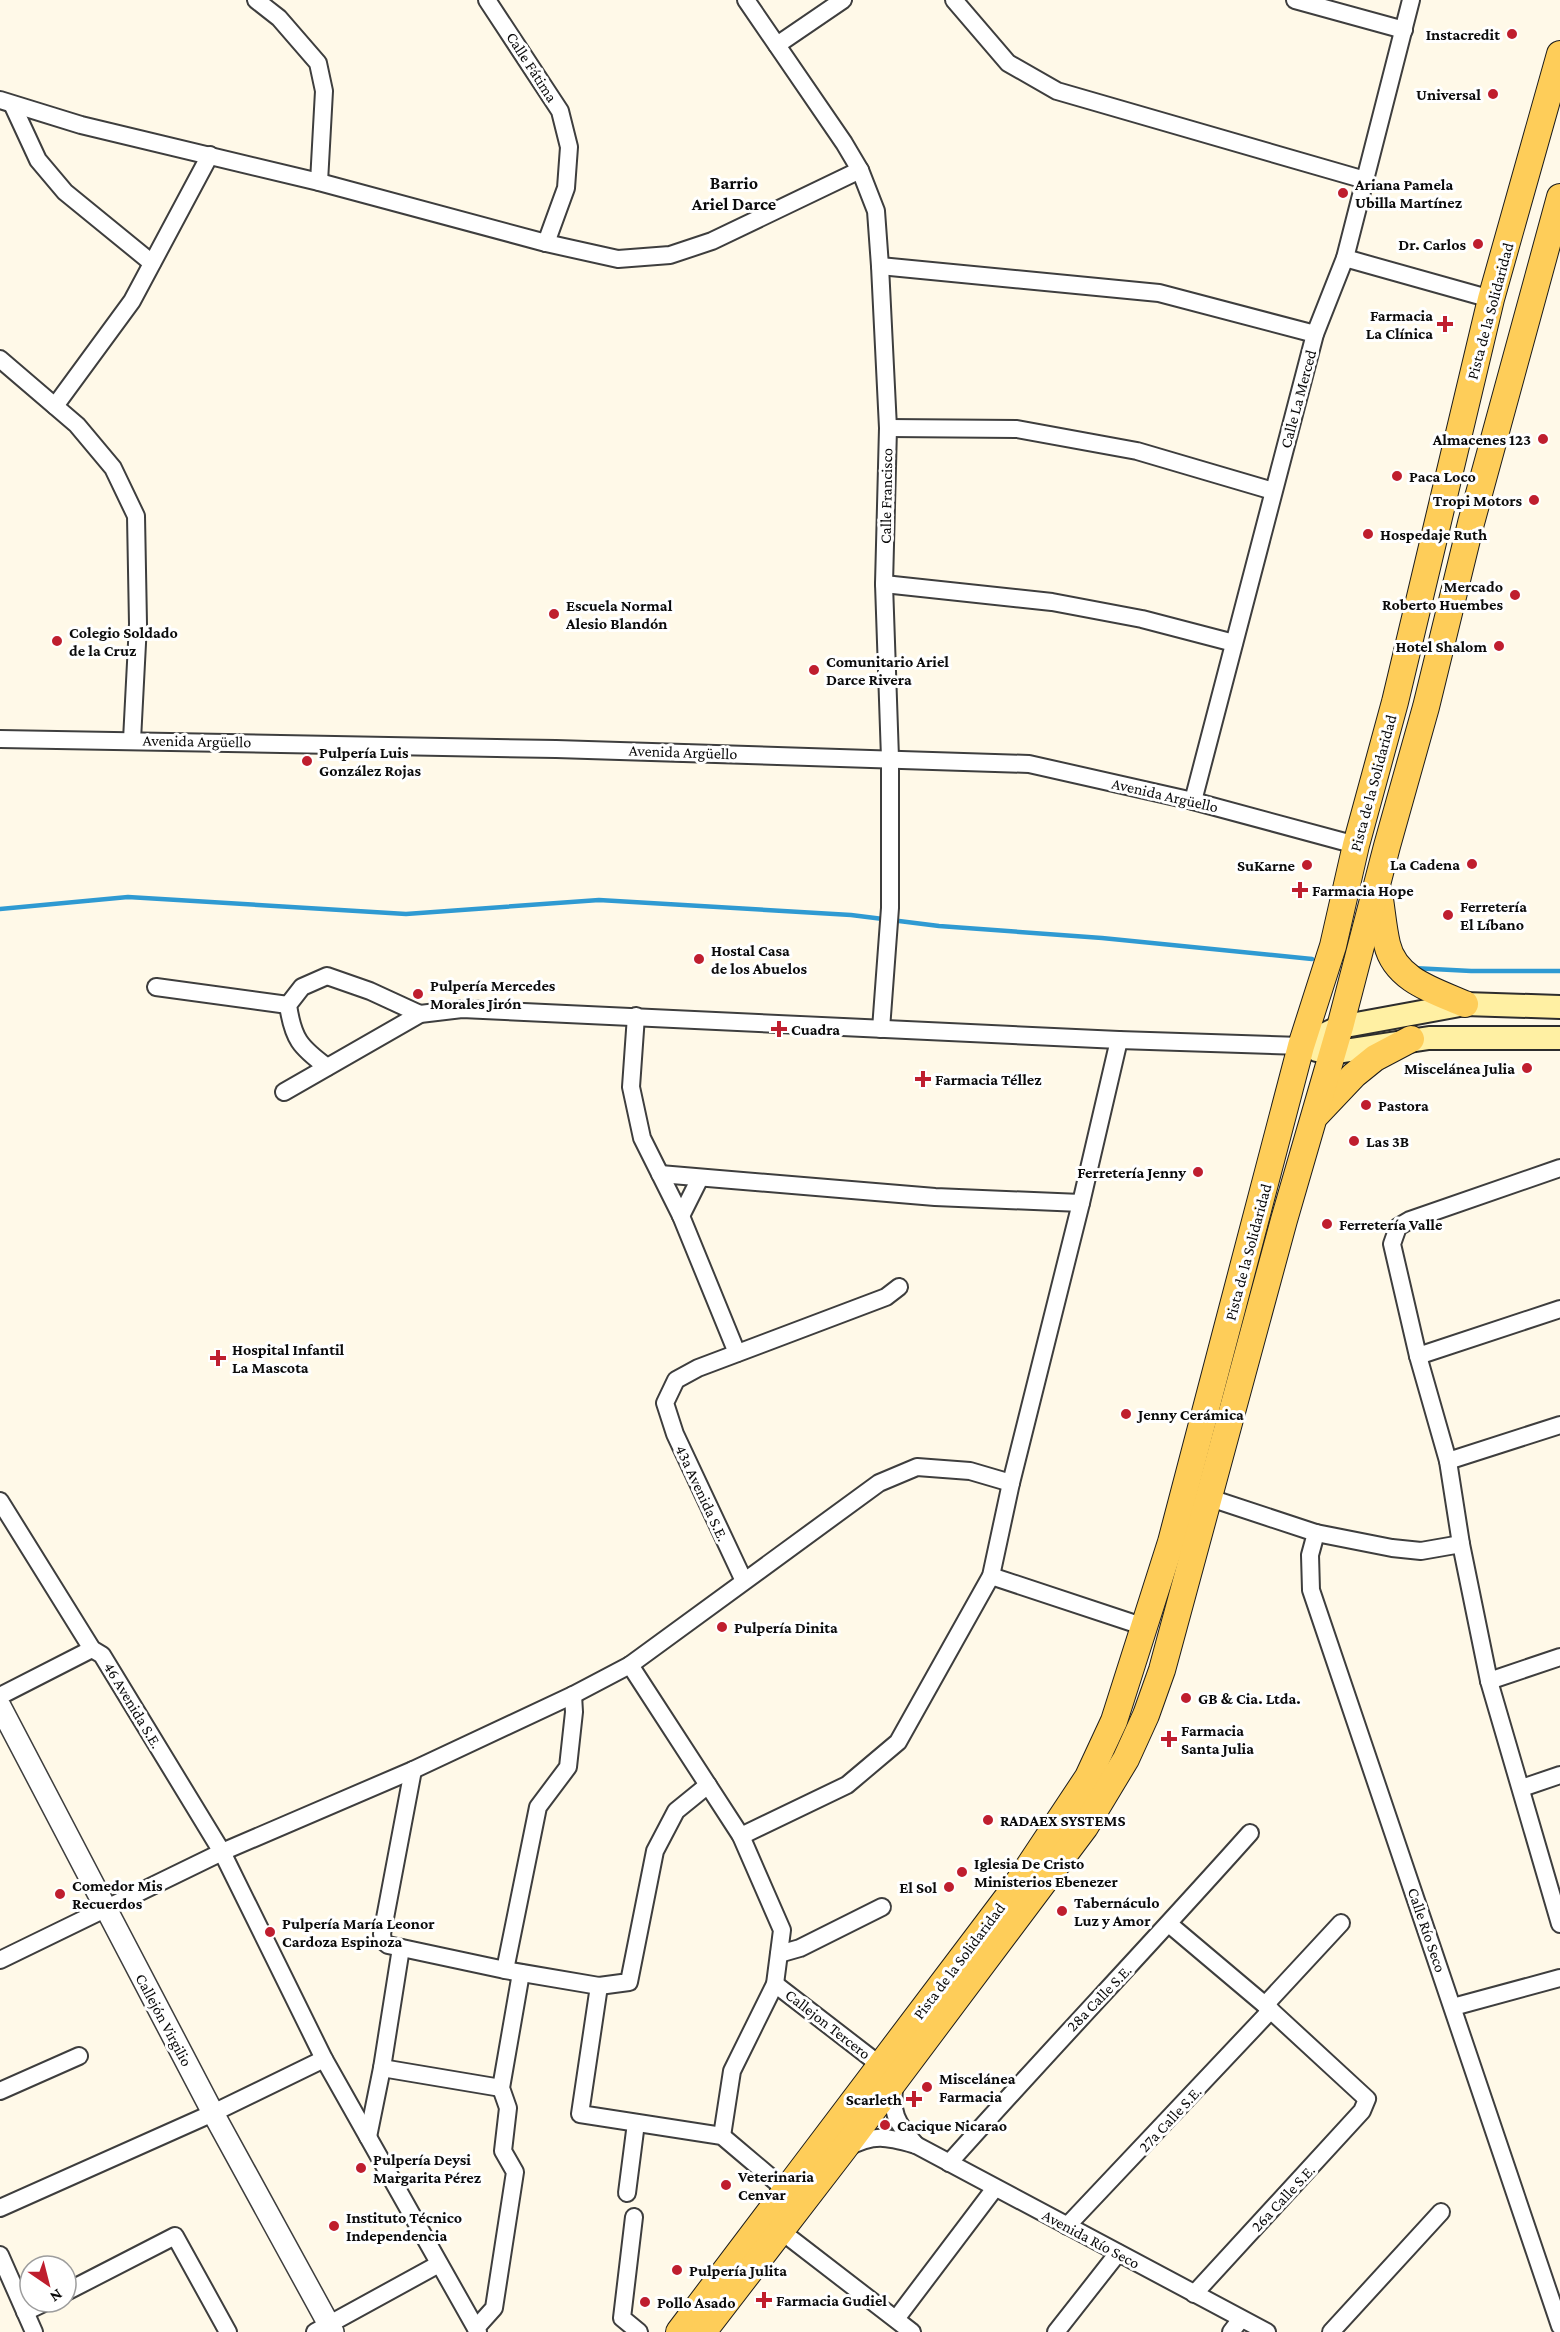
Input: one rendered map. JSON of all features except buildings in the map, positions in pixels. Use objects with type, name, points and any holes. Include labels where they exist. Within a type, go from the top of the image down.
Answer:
[{"type":"main road","name":"Pista de la Solidaridad","points":[[703,2332],[843,2150],[888,2072],[1089,1777],[1114,1721],[1174,1531],[1301,1046],[1333,946],[1356,845],[1395,702],[1491,299],[1560,54]]},
{"type":"main road","name":"Pista de la Solidaridad","points":[[679,2332],[787,2190],[888,2072],[1085,1827],[1126,1759],[1146,1715],[1162,1670],[1207,1497],[1340,1027],[1426,707],[1471,523],[1560,197]]},
{"type":"main road","points":[[1378,880],[1386,944],[1394,963],[1405,974],[1425,987],[1465,1004]]},
{"type":"main road","points":[[1301,1046],[1340,1027],[1465,1004],[1560,1008]]},
{"type":"main road","points":[[1301,1046],[1331,1053],[1411,1039],[1560,1038]]},
{"type":"main road","points":[[1315,1117],[1354,1075],[1375,1058],[1411,1039]]},
{"type":"street","points":[[256,0],[279,18],[318,63],[324,91],[320,182]]},
{"type":"street","name":"Calle Fátima","points":[[487,0],[560,111],[569,147],[566,188],[546,243]]},
{"type":"street","name":"Calle Francisco","points":[[746,0],[844,143],[860,170],[876,211],[888,428],[884,584],[890,758],[891,908],[881,1029]]},
{"type":"street","points":[[777,45],[843,0]]},
{"type":"street","points":[[954,0],[1008,63],[1057,91],[1365,180]]},
{"type":"street","points":[[1295,0],[1404,30]]},
{"type":"street","name":"Calle La Merced","points":[[1193,801],[1273,491],[1316,334],[1345,258],[1412,0]]},
{"type":"street","points":[[7,103],[81,125],[320,182],[546,243],[618,259],[670,255],[712,242],[860,170]]},
{"type":"street","points":[[7,103],[38,160],[65,192],[152,263]]},
{"type":"street","points":[[55,406],[132,301],[210,155]]},
{"type":"street","points":[[1345,258],[1491,299]]},
{"type":"street","points":[[880,266],[1159,293],[1316,334]]},
{"type":"street","points":[[0,359],[77,424],[113,468],[136,516],[138,624],[132,740]]},
{"type":"street","points":[[888,428],[1017,429],[1137,451],[1273,491]]},
{"type":"street","points":[[884,584],[1052,602],[1142,619],[1234,643]]},
{"type":"street","name":"Avenida Argüello","points":[[0,738],[890,758],[1029,764],[1193,801],[1356,845]]},
{"type":"street","points":[[327,1067],[304,1049],[291,1024],[288,1005],[302,987],[327,976],[370,991],[420,1014]]},
{"type":"street","points":[[156,987],[288,1005]]},
{"type":"street","points":[[284,1092],[420,1014],[462,1009],[1119,1040],[1301,1046]]},
{"type":"street","points":[[636,1016],[631,1087],[642,1138],[681,1216],[737,1353],[886,1297],[899,1287]]},
{"type":"street","points":[[741,1836],[847,1785],[898,1742],[991,1576],[1011,1483],[1119,1040]]},
{"type":"street","points":[[1560,1168],[1410,1220],[1398,1227],[1392,1244],[1418,1356],[1448,1461],[1461,1544],[1489,1681],[1560,1924]]},
{"type":"street","points":[[660,1174],[935,1197],[1081,1203]]},
{"type":"street","points":[[681,1216],[699,1178]]},
{"type":"street","points":[[1418,1356],[1560,1309]]},
{"type":"street","name":"43a Avenida S.E.","points":[[737,1353],[698,1368],[676,1380],[665,1403],[675,1434],[744,1581]]},
{"type":"street","points":[[1448,1461],[1560,1425]]},
{"type":"street","points":[[0,1960],[107,1910],[222,1852],[413,1770],[573,1695],[630,1665],[879,1483],[917,1467],[970,1471],[1011,1483]]},
{"type":"street","points":[[1207,1497],[1316,1533],[1421,1551],[1461,1544]]},
{"type":"street","name":"46 Avenida S.E.","points":[[0,1501],[92,1649],[102,1654],[222,1852],[324,2059],[477,2330]]},
{"type":"street","name":"Calle Río Seco","points":[[1316,1533],[1310,1555],[1311,1590],[1560,2326]]},
{"type":"street","points":[[991,1576],[1145,1627]]},
{"type":"street","points":[[0,1696],[92,1649]]},
{"type":"street","points":[[1489,1681],[1560,1657]]},
{"type":"street","points":[[630,1665],[741,1836],[782,1930],[775,1984],[732,2071],[723,2136]]},
{"type":"street","points":[[477,2330],[494,2308],[515,2172],[503,2151],[508,2108],[501,2088],[513,1971],[538,1807],[568,1767],[574,1712],[573,1695]]},
{"type":"street","name":"Callejón Virgilio","points":[[0,1706],[326,2330]]},
{"type":"street","points":[[413,1770],[382,1934],[383,1941],[388,1945],[401,1948],[599,1986],[629,1982],[655,1851],[676,1811],[708,1785]]},
{"type":"street","points":[[1522,1788],[1560,1775]]},
{"type":"street","name":"28a Calle S.E.","points":[[949,2163],[1037,2063],[1169,1924],[1250,1833]]},
{"type":"street","points":[[779,1954],[800,1948],[882,1907]]},
{"type":"street","name":"27a Calle S.E.","points":[[1067,2226],[1268,2008],[1341,1923]]},
{"type":"street","points":[[1169,1924],[1268,2008]]},
{"type":"street","points":[[368,2137],[382,2068],[401,1948]]},
{"type":"street","points":[[1453,2007],[1560,1978]]},
{"type":"street","name":"Callejon Tercero","points":[[775,1984],[888,2072]]},
{"type":"street","points":[[599,1986],[580,2114],[723,2136],[787,2190]]},
{"type":"street","name":"26a Calle S.E.","points":[[1194,2294],[1362,2111],[1367,2099],[1268,2008]]},
{"type":"street","points":[[0,2091],[79,2056]]},
{"type":"street","points":[[0,2208],[213,2113],[324,2059]]},
{"type":"street","points":[[382,2068],[501,2088]]},
{"type":"street","name":"Avenida Río Seco","points":[[888,2072],[895,2119],[916,2145]]},
{"type":"street","points":[[627,2193],[636,2123]]},
{"type":"street","name":"Avenida Río Seco","points":[[843,2150],[862,2140],[872,2138],[894,2139],[916,2145],[1194,2294],[1236,2326],[1260,2330]]},
{"type":"street","points":[[896,2319],[995,2188]]},
{"type":"street","points":[[1331,2332],[1441,2212]]},
{"type":"street","points":[[634,2217],[622,2318],[639,2332]]},
{"type":"street","points":[[781,2231],[912,2332]]},
{"type":"street","points":[[78,2286],[175,2236],[228,2332]]},
{"type":"street","points":[[1056,2332],[1118,2253]]},
{"type":"street","points":[[0,2255],[18,2296]]},
{"type":"street","points":[[326,2330],[439,2264]]},
{"type":"street","points":[[26,2314],[34,2332]]},
{"type":"waterway","points":[[0,909],[128,897],[406,914],[599,900],[851,915],[939,926],[1102,938],[1312,959]]},
{"type":"waterway","points":[[1413,968],[1471,971],[1560,971]]},
{"type":"place","name":"Instacredit","points":[[1512,34]]},
{"type":"place","name":"Universal","points":[[1493,94]]},
{"type":"place","name":"Ariana Pamela Ubilla Martínez","points":[[1343,193]]},
{"type":"place","name":"Dr. Carlos","points":[[1478,244]]},
{"type":"place","name":"Farmacia La Clínica","points":[[1445,324]]},
{"type":"place","name":"Almacenes 123","points":[[1543,439]]},
{"type":"place","name":"Paca Loco","points":[[1397,476]]},
{"type":"place","name":"Tropi Motors","points":[[1534,500]]},
{"type":"place","name":"Hospedaje Ruth","points":[[1368,534]]},
{"type":"place","name":"Mercado Roberto Huembes","points":[[1515,595]]},
{"type":"place","name":"Escuela Normal Alesio Blandón","points":[[554,614]]},
{"type":"place","name":"Colegio Soldado de la Cruz","points":[[57,641]]},
{"type":"place","name":"Hotel Shalom","points":[[1499,646]]},
{"type":"place","name":"Comunitario Ariel Darce Rivera","points":[[814,670]]},
{"type":"place","name":"Pulpería Luis González Rojas","points":[[307,761]]},
{"type":"place","name":"La Cadena","points":[[1472,864]]},
{"type":"place","name":"SuKarne","points":[[1307,865]]},
{"type":"place","name":"Farmacia Hope","points":[[1300,890]]},
{"type":"place","name":"Ferretería El Líbano","points":[[1448,915]]},
{"type":"place","name":"Hostal Casa de los Abuelos","points":[[699,959]]},
{"type":"place","name":"Pulpería Mercedes Morales Jirón","points":[[418,994]]},
{"type":"place","name":"Cuadra","points":[[779,1029]]},
{"type":"place","name":"Miscelánea Julia","points":[[1527,1068]]},
{"type":"place","name":"Farmacia Téllez","points":[[923,1079]]},
{"type":"place","name":"Pastora","points":[[1366,1105]]},
{"type":"place","name":"Las 3B","points":[[1354,1141]]},
{"type":"place","name":"Ferretería Jenny","points":[[1198,1172]]},
{"type":"place","name":"Ferretería Valle","points":[[1327,1224]]},
{"type":"place","name":"Hospital Infantil La Mascota","points":[[218,1358]]},
{"type":"place","name":"Jenny Cerámica","points":[[1126,1414]]},
{"type":"place","name":"Pulpería Dinita","points":[[722,1627]]},
{"type":"place","name":"GB & Cia. Ltda.","points":[[1186,1698]]},
{"type":"place","name":"Farmacia Santa Julia","points":[[1169,1739]]},
{"type":"place","name":"RADAEX SYSTEMS","points":[[988,1820]]},
{"type":"place","name":"Iglesia De Cristo Ministerios Ebenezer","points":[[962,1872]]},
{"type":"place","name":"El Sol","points":[[949,1887]]},
{"type":"place","name":"Comedor Mis Recuerdos","points":[[60,1894]]},
{"type":"place","name":"Tabernáculo Luz y Amor","points":[[1062,1911]]},
{"type":"place","name":"Pulpería María Leonor Cardoza Espinoza","points":[[270,1932]]},
{"type":"place","name":"Miscelánea Farmacia","points":[[927,2087]]},
{"type":"place","name":"Scarleth","points":[[914,2099]]},
{"type":"place","name":"Cacique Nicarao","points":[[885,2125]]},
{"type":"place","name":"Pulpería Deysi Margarita Pérez","points":[[361,2168]]},
{"type":"place","name":"Veterinaria Cenvar","points":[[726,2185]]},
{"type":"place","name":"Instituto Técnico Independencia","points":[[334,2226]]},
{"type":"place","name":"Pulpería Julita","points":[[677,2270]]},
{"type":"place","name":"Farmacia Gudiel","points":[[764,2300]]},
{"type":"place","name":"Pollo Asado","points":[[645,2302]]},
{"type":"district","name":"Barrio Ariel Darce","points":[[734,193]]}]
